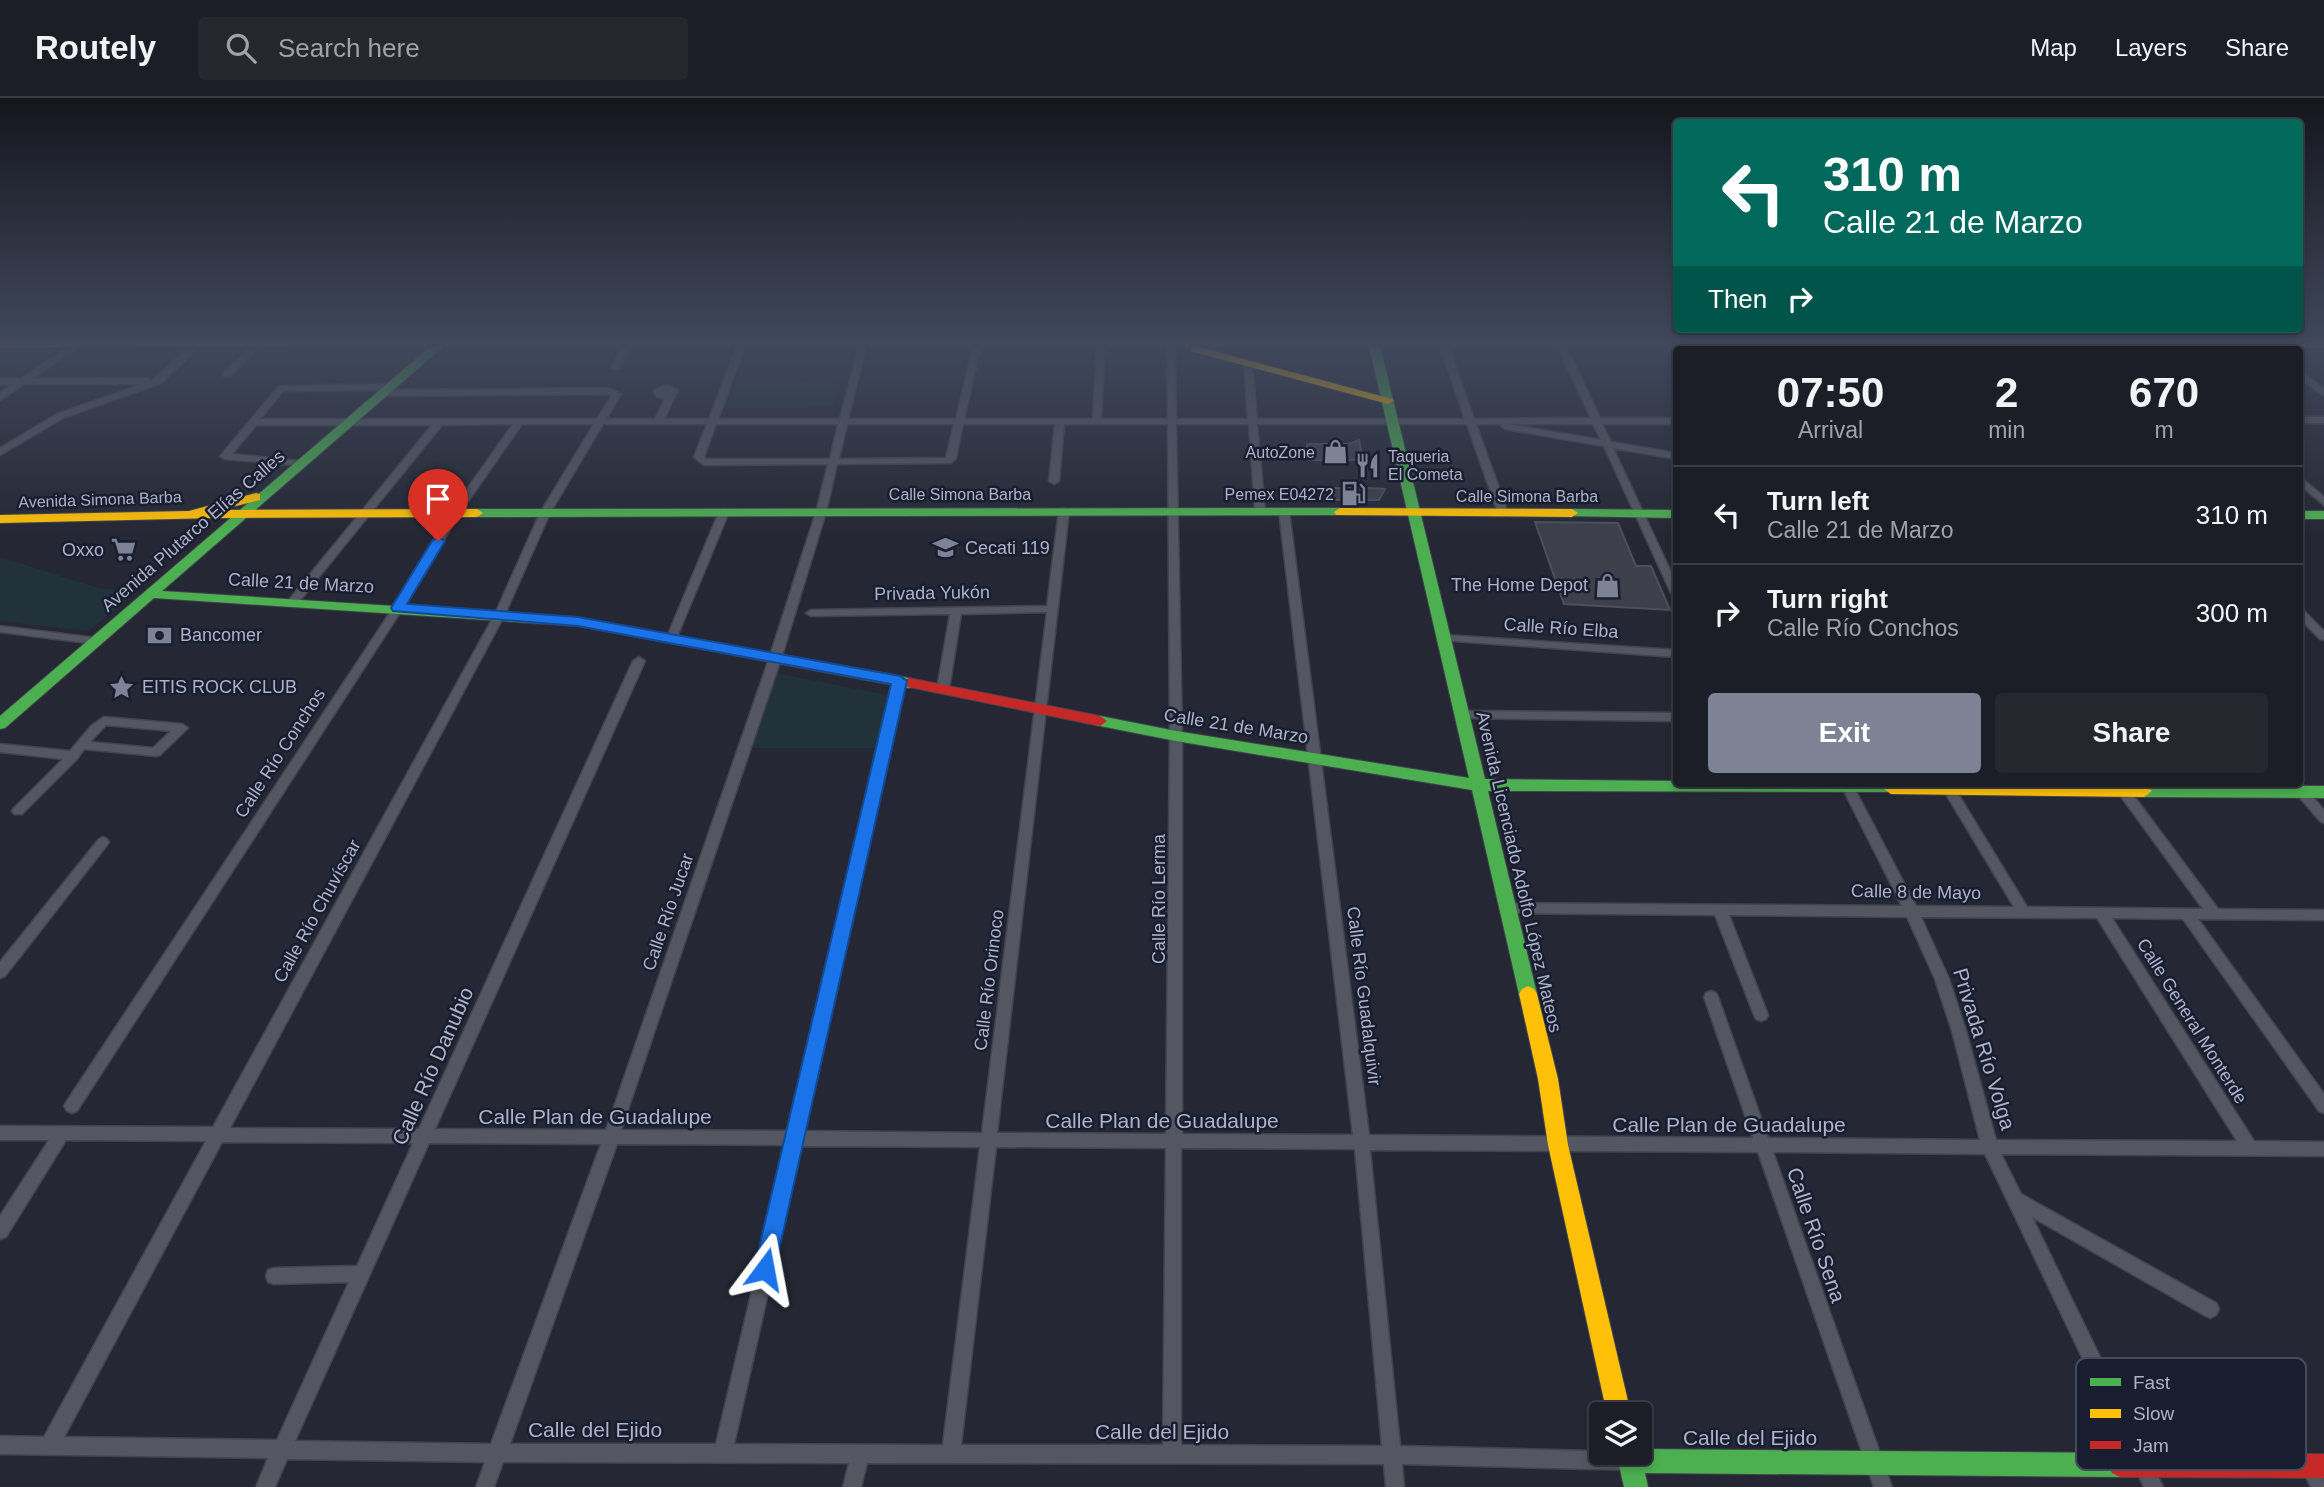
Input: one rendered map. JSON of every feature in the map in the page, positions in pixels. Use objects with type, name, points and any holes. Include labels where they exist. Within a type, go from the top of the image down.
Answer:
[{"type":"street","points":[[0,452],[60,416],[91,405]]},
{"type":"street","points":[[266,405],[225,457],[301,464]]},
{"type":"street","name":"Avenida Plutarco Elías Calles","points":[[0,724],[369,405]]},
{"type":"street","name":"Calle Río Chuvíscar","points":[[49,1446],[500,614],[545,513],[611,405]]},
{"type":"street","points":[[658,422],[666,405]]},
{"type":"street","points":[[718,405],[699,457],[701,461],[948,461],[964,405]]},
{"type":"street","name":"Calle Río Jucar","points":[[485,1487],[611,1138],[775,659],[821,512],[848,405]]},
{"type":"street","points":[[1097,420],[1098,405]]},
{"type":"street","name":"Calle Río Lerma","points":[[1171,405],[1176,736],[1176,1142],[1172,1454]]},
{"type":"street","points":[[1250,405],[1259,511]]},
{"type":"street","name":"Avenida Licenciado Adolfo López Mateos","points":[[1389,405],[1548,1079],[1558,1145],[1616,1402]]},
{"type":"street","points":[[1465,405],[1503,513]]},
{"type":"street","points":[[1589,405],[1673,586]]},
{"type":"street","points":[[1054,481],[1060,420]]},
{"type":"street","points":[[1470,420],[1673,455]]},
{"type":"street","points":[[2303,420],[2324,420]]},
{"type":"street","points":[[252,422],[1673,421]]},
{"type":"street","points":[[293,602],[439,422]]},
{"type":"street","name":"Calle Río Conchos","points":[[72,1106],[398,608],[455,513],[519,422]]},
{"type":"street","points":[[2303,483],[2324,502]]},
{"type":"street","points":[[215,537],[197,514],[267,494]]},
{"type":"street","name":"Calle Simona Barba","points":[[243,514],[1064,511],[1673,514]]},
{"type":"street","name":"Calle Río Orinoco","points":[[951,1454],[1064,511]]},
{"type":"street","name":"Calle Río Guadalquivir","points":[[1284,511],[1362,1143],[1395,1487]]},
{"type":"street","points":[[672,638],[724,512]]},
{"type":"street","name":"Avenida Simona Barba","points":[[0,519],[243,514]]},
{"type":"street","points":[[2303,515],[2324,515]]},
{"type":"street","name":"Calle 21 de Marzo","points":[[151,594],[500,614],[578,622],[943,689],[1176,736],[1478,785],[1673,786]]},
{"type":"street","name":"Privada Yukón","points":[[811,613],[1052,609]]},
{"type":"street","points":[[943,689],[956,610]]},
{"type":"street","points":[[2303,615],[2319,626],[2324,637]]},
{"type":"street","points":[[0,629],[96,641]]},
{"type":"street","points":[[0,642],[14,631]]},
{"type":"street","name":"Calle Río Elba","points":[[1444,638],[1673,654]]},
{"type":"street","name":"Calle Río Danubio","points":[[265,1487],[359,1274],[425,1136],[639,661]]},
{"type":"street","points":[[723,1452],[900,681]]},
{"type":"street","points":[[1462,715],[1673,717]]},
{"type":"street","points":[[0,748],[76,751],[155,752],[182,728],[105,721],[76,751],[18,811]]},
{"type":"street","name":"Calle 21 de Marzo","points":[[1806,787],[1898,787]]},
{"type":"street","points":[[1948,787],[2024,913]]},
{"type":"street","points":[[2120,787],[2214,914]]},
{"type":"street","name":"Calle 21 de Marzo","points":[[2120,787],[2297,788],[2324,792]]},
{"type":"street","name":"Privada Río Volga","points":[[1848,788],[1912,912],[1942,979],[1990,1147],[2091,1358]]},
{"type":"street","points":[[2297,788],[2324,818]]},
{"type":"street","points":[[0,972],[103,842]]},
{"type":"street","name":"Calle 8 de Mayo","points":[[1507,908],[2324,915]]},
{"type":"street","points":[[1720,910],[1761,1015]]},
{"type":"street","name":"Calle General Monterde","points":[[2101,913],[2250,1149]]},
{"type":"street","points":[[2188,915],[2324,1106]]},
{"type":"street","name":"Calle Río Sena","points":[[1711,997],[1882,1487]]},
{"type":"street","name":"Calle Plan de Guadalupe","points":[[0,1133],[2324,1149]]},
{"type":"street","points":[[0,1231],[62,1133]]},
{"type":"street","points":[[2014,1199],[2210,1309]]},
{"type":"street","points":[[274,1276],[359,1274]]},
{"type":"street","name":"Calle del Ejido","points":[[0,1445],[499,1453],[1589,1457]]},
{"type":"street","points":[[852,1487],[860,1454]]},
{"type":"street","name":"Calle del Ejido","points":[[1652,1457],[2076,1464]]},
{"type":"street","points":[[1631,1465],[1636,1487]]},
{"type":"street","points":[[2316,1466],[2321,1487]]},
{"type":"street","name":"Privada Río Volga","points":[[2145,1470],[2154,1487]]},
{"type":"shaded area","points":[[726,405],[834,405],[834,407],[724,409]]},
{"type":"shaded area","points":[[0,557],[98,588],[136,592],[89,631],[0,621]]},
{"type":"shaded area","points":[[776,673],[887,695],[877,748],[751,748]]},
{"type":"building","name":"AutoZone","points":[[1359,440],[1363,460],[1309,460],[1307,444],[1349,444]]},
{"type":"building","name":"Pemex E04272","points":[[1330,488],[1385,489],[1379,500],[1323,500]]},
{"type":"building","name":"The Home Depot","points":[[1535,522],[1618,523],[1636,566],[1651,566],[1670,610],[1564,604]]},
{"type":"traffic: fast","points":[[0,724],[369,405]]},
{"type":"traffic: fast","points":[[1388,405],[1528,994]]},
{"type":"traffic: fast","points":[[477,513],[1340,512]]},
{"type":"traffic: fast","points":[[1572,513],[1673,514]]},
{"type":"traffic: fast","points":[[2303,515],[2324,515]]},
{"type":"traffic: fast","points":[[151,594],[578,622],[909,683]]},
{"type":"traffic: fast","points":[[1100,721],[1176,736],[1478,785],[1673,786]]},
{"type":"traffic: fast","points":[[1753,787],[1891,788]]},
{"type":"traffic: fast","points":[[2144,791],[2324,792]]},
{"type":"traffic: fast","points":[[1652,1461],[2076,1465]]},
{"type":"traffic: fast","points":[[1631,1465],[1636,1487]]},
{"type":"traffic: slow","points":[[192,514],[256,497]]},
{"type":"traffic: slow","points":[[1340,512],[1572,513]]},
{"type":"traffic: slow","points":[[0,519],[216,514],[477,513]]},
{"type":"traffic: slow","points":[[1891,788],[2144,791]]},
{"type":"traffic: slow","points":[[1528,994],[1548,1079],[1558,1145],[1616,1402]]},
{"type":"traffic: jam","points":[[909,683],[1100,721]]},
{"type":"traffic: jam","points":[[2306,1466],[2324,1466]]},
{"type":"place","name":"AutoZone","points":[[1335,452]]},
{"type":"place","name":"Taqueria El Cometa","points":[[1368,465]]},
{"type":"place","name":"Pemex E04272","points":[[1354,494]]},
{"type":"place","name":"Cecati 119","points":[[945,548]]},
{"type":"place","name":"Oxxo","points":[[124,550]]},
{"type":"place","name":"The Home Depot","points":[[1608,585]]},
{"type":"place","name":"Bancomer","points":[[160,635]]},
{"type":"place","name":"EITIS ROCK CLUB","points":[[122,687]]},
{"type":"route","points":[[438,541],[398,608],[578,622],[900,681],[765,1269]]}]
